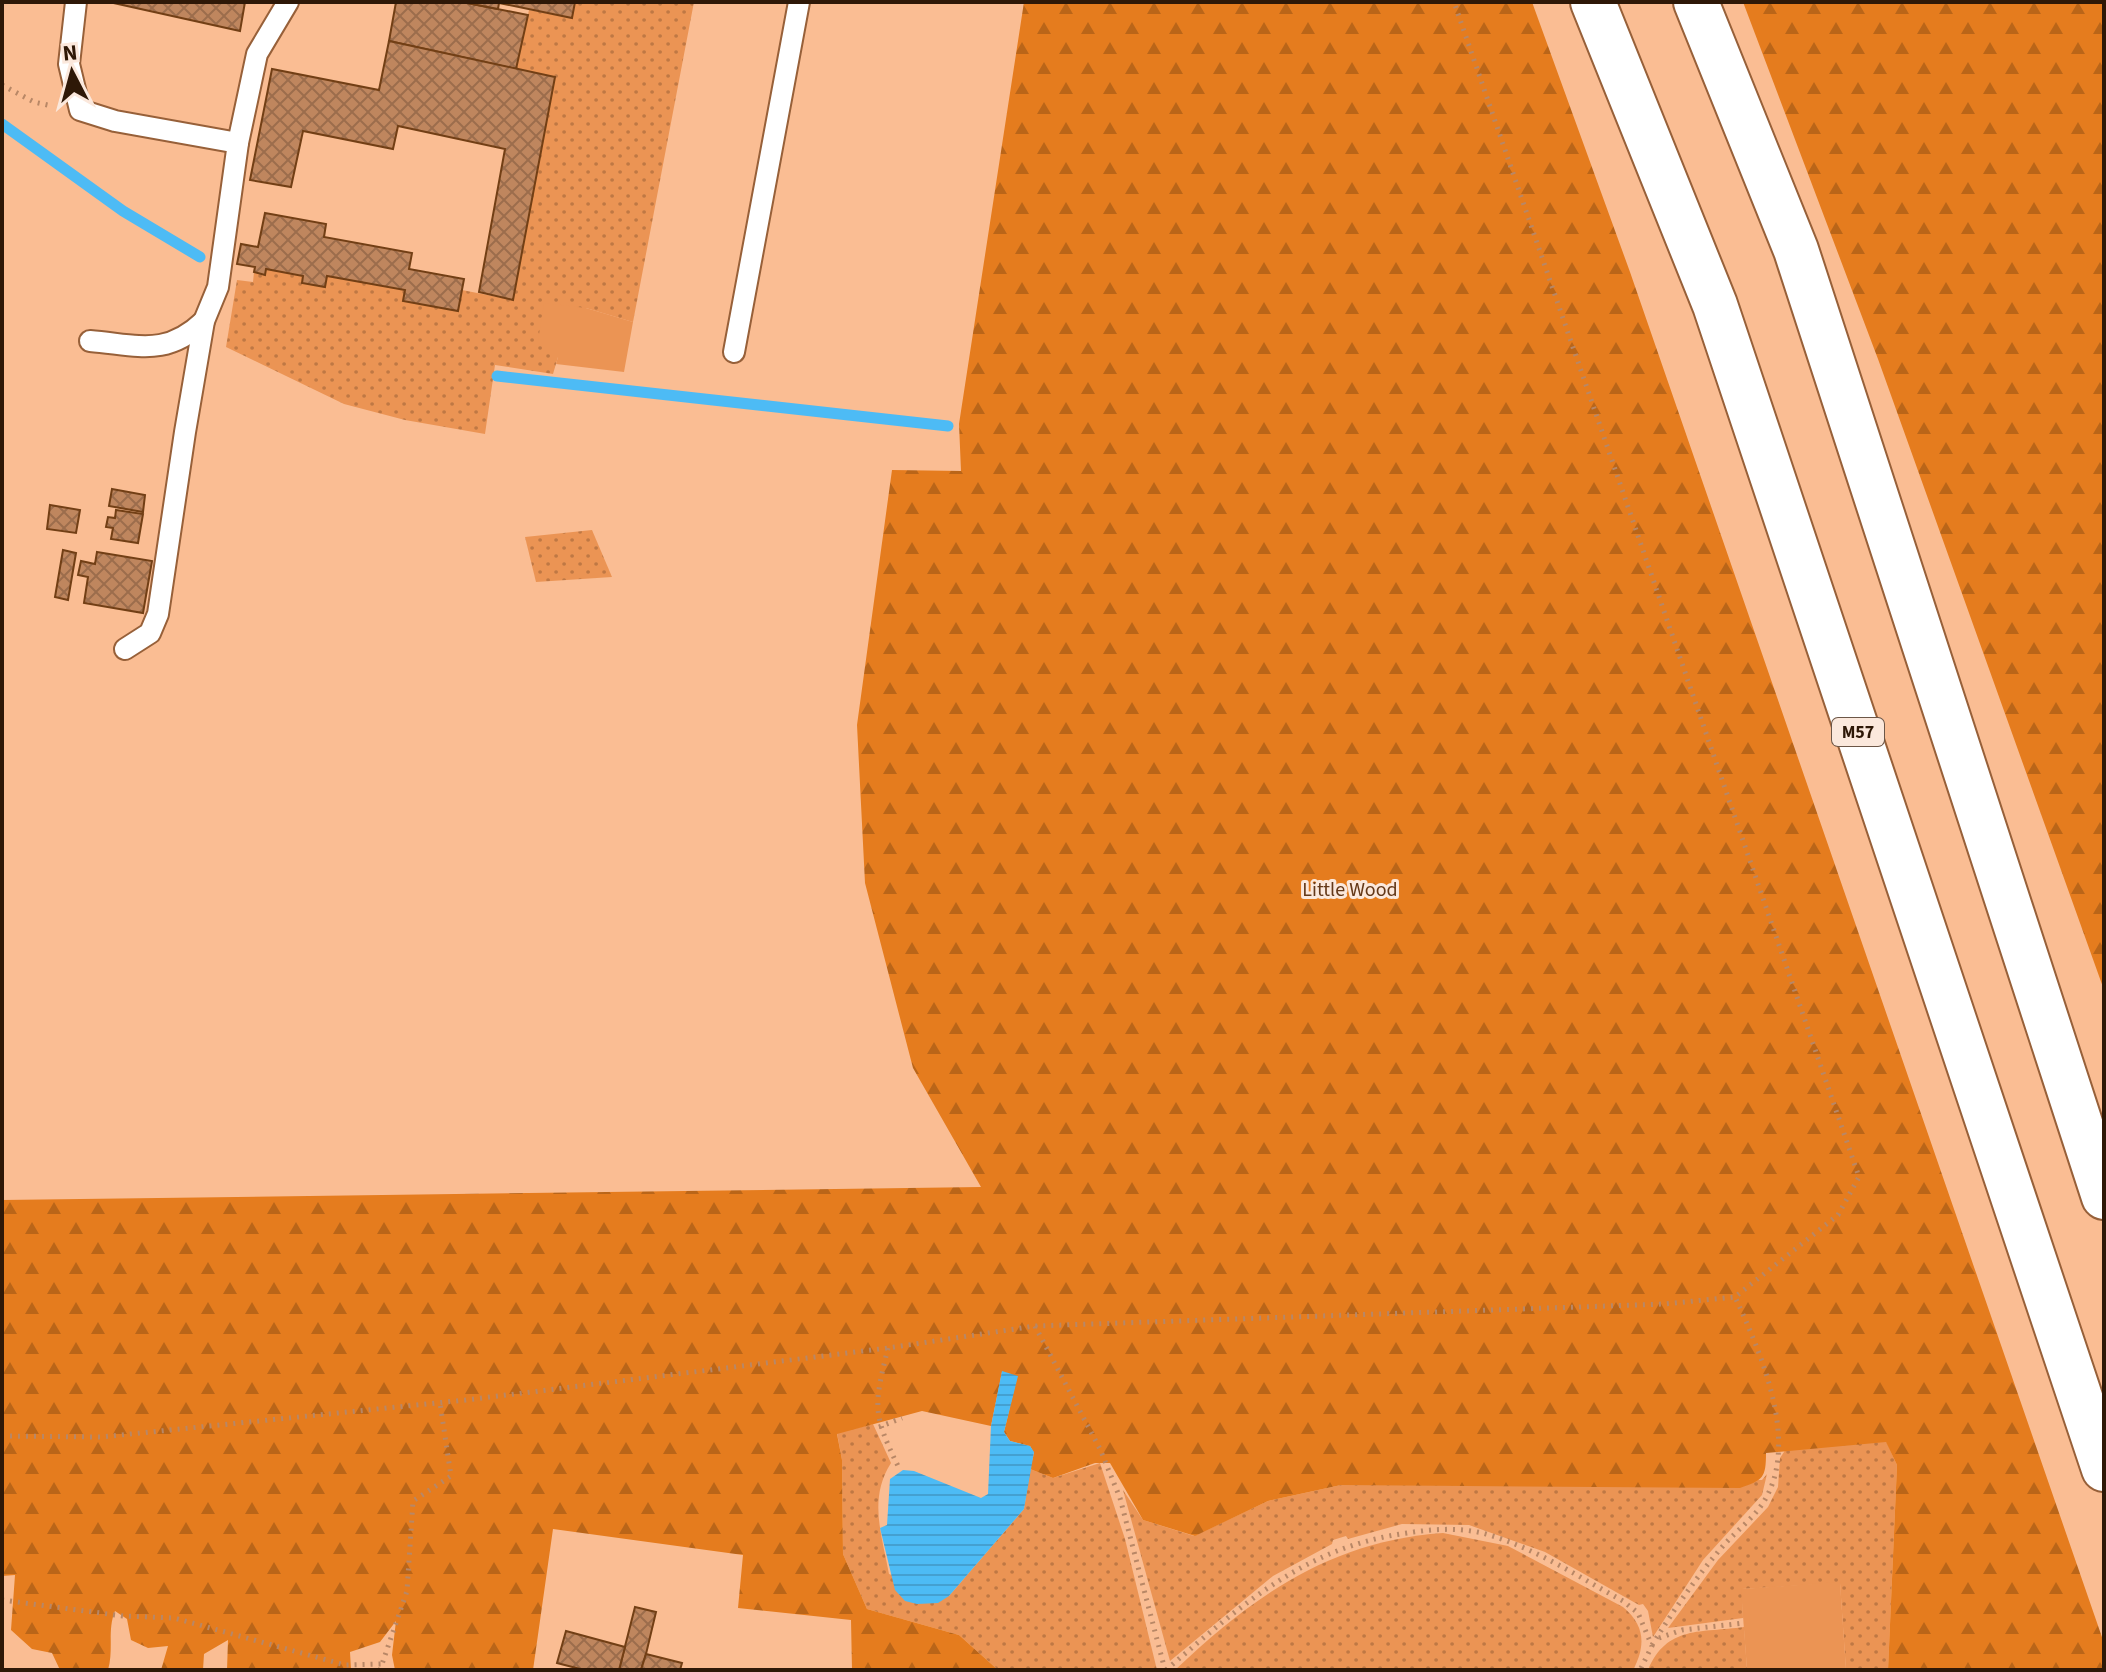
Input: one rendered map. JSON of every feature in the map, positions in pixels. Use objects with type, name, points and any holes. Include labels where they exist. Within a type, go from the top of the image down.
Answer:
[{"type":"highway","name":"M57","points":[[1593,2],[1715,305],[2104,1469]]},
{"type":"highway","points":[[1696,2],[1796,250],[2104,1197]]},
{"type":"lane","points":[[76,2],[69,64],[80,110],[115,121],[238,143]]},
{"type":"lane","points":[[125,649],[150,633],[158,614],[204,321],[218,287],[238,143],[257,54],[288,2]]},
{"type":"lane","points":[[734,352],[799,2]]},
{"type":"lane","points":[[90,341],[160,347],[183,341],[204,321]]},
{"type":"path","points":[[2,1436],[101,1437],[440,1403],[888,1348],[1035,1326],[1586,1307],[1735,1297],[1838,1215],[1859,1177],[1454,2]]},
{"type":"path","points":[[2,85],[34,102],[80,110]]},
{"type":"path","points":[[1640,1670],[1653,1644],[1708,1565],[1759,1510],[1769,1492],[1778,1423],[1770,1379],[1735,1297]]},
{"type":"path","points":[[1035,1326],[1100,1449],[1120,1498],[1166,1670],[1288,1573],[1351,1544],[1425,1530],[1483,1534],[1541,1556],[1638,1613],[1653,1644]]},
{"type":"path","points":[[888,1348],[876,1395],[879,1427],[898,1466]]},
{"type":"path","points":[[2,1600],[123,1616],[174,1618],[345,1665],[380,1667],[407,1591],[413,1501],[451,1476],[440,1403]]},
{"type":"path","points":[[879,1427],[902,1418]]},
{"type":"path","points":[[1653,1644],[1682,1630],[1744,1623]]},
{"type":"shaded area","points":[[575,2],[694,2],[633,322],[586,308],[558,357],[553,374],[495,365],[485,434],[405,420],[344,404],[226,347],[237,280],[253,282],[254,272],[265,275],[266,269],[303,276],[302,283],[324,287],[327,276],[405,290],[403,301],[457,311],[462,290],[512,300],[554,77],[516,69],[529,10],[571,18]]},
{"type":"shaded area","points":[[544,303],[586,308],[633,322],[624,372],[556,364],[558,357],[538,341]]},
{"type":"shaded area","points":[[592,530],[612,577],[536,582],[525,537]]},
{"type":"shaded area","points":[[873,1424],[891,1463],[884,1477],[878,1504],[889,1574],[949,1596],[1024,1509],[1030,1469],[1053,1478],[1100,1463],[1125,1539],[1157,1670],[998,1670],[959,1635],[867,1609],[843,1554],[842,1460],[837,1433]]},
{"type":"shaded area","points":[[1886,1441],[1897,1465],[1888,1670],[1846,1670],[1840,1583],[1742,1589],[1743,1618],[1668,1628],[1718,1560],[1768,1507],[1778,1487],[1780,1458],[1786,1449]]},
{"type":"shaded area","points":[[1767,1474],[1762,1495],[1703,1560],[1653,1637],[1648,1611],[1643,1604],[1639,1605],[1545,1552],[1469,1525],[1402,1524],[1348,1539],[1346,1536],[1333,1540],[1332,1544],[1273,1576],[1170,1661],[1123,1490],[1143,1520],[1194,1536],[1268,1501],[1341,1485],[1762,1480]]},
{"type":"shaded area","points":[[1443,1533],[1508,1546],[1623,1607],[1636,1621],[1641,1636],[1640,1653],[1633,1670],[1175,1670],[1234,1618],[1297,1576],[1365,1547]]},
{"type":"shaded area","points":[[1840,1582],[1846,1670],[1747,1670],[1741,1589]]},
{"type":"shaded area","points":[[1744,1627],[1747,1670],[1648,1670],[1656,1655],[1675,1638],[1700,1631]]},
{"type":"green space","name":"Little Wood","points":[[1024,2],[1532,2],[1630,272],[2104,1643],[2104,1670],[1888,1670],[1897,1465],[1886,1442],[1766,1453],[1762,1477],[1740,1488],[1341,1485],[1268,1501],[1195,1536],[1143,1520],[1110,1463],[1095,1463],[1053,1478],[1030,1469],[1034,1453],[1030,1446],[1010,1441],[1004,1432],[1017,1377],[1002,1372],[991,1426],[922,1411],[837,1434],[842,1460],[843,1554],[867,1609],[959,1635],[998,1670],[852,1670],[851,1620],[738,1608],[743,1555],[553,1529],[533,1670],[395,1670],[392,1655],[396,1621],[380,1642],[350,1652],[351,1670],[227,1670],[228,1640],[204,1654],[203,1670],[161,1670],[168,1646],[148,1648],[131,1640],[127,1619],[115,1611],[108,1670],[60,1670],[52,1653],[32,1649],[11,1630],[15,1575],[2,1576],[2,1200],[981,1187],[913,1068],[865,883],[857,725],[892,470],[961,471],[959,424]]},
{"type":"green space","points":[[1743,2],[2104,2],[2104,990],[1878,359]]},
{"type":"water","points":[[1002,1371],[1018,1376],[1004,1432],[1010,1441],[1030,1446],[1034,1452],[1024,1509],[949,1596],[938,1603],[905,1601],[895,1590],[880,1528],[887,1525],[890,1479],[903,1470],[914,1471],[981,1498],[988,1494],[991,1426]]},
{"type":"building","points":[[109,2],[245,2],[240,31]]},
{"type":"building","points":[[396,2],[462,2],[528,15],[516,69],[389,41]]},
{"type":"building","points":[[462,2],[575,2],[572,18],[499,3],[498,9]]},
{"type":"building","points":[[389,41],[555,77],[513,300],[479,292],[505,149],[398,126],[393,149],[303,131],[291,187],[250,180],[272,69],[379,90]]},
{"type":"building","points":[[265,213],[326,224],[324,237],[412,253],[409,269],[464,279],[458,311],[403,301],[405,290],[327,276],[325,287],[302,283],[303,276],[266,269],[265,275],[254,272],[255,267],[237,264],[241,244],[258,247]]},
{"type":"building","points":[[112,489],[145,495],[143,512],[109,506]]},
{"type":"building","points":[[50,505],[80,510],[76,533],[47,529]]},
{"type":"building","points":[[116,510],[143,514],[138,543],[111,539],[113,528],[106,527],[108,517],[115,518]]},
{"type":"building","points":[[63,550],[76,553],[68,600],[55,597]]},
{"type":"building","points":[[97,552],[152,561],[143,613],[84,603],[88,577],[78,575],[81,561],[95,564]]},
{"type":"building","points":[[635,1607],[656,1612],[646,1654],[641,1670],[619,1670]]},
{"type":"building","points":[[566,1631],[625,1647],[619,1670],[584,1670],[557,1663]]},
{"type":"building","points":[[646,1654],[682,1663],[680,1670],[641,1670]]},
{"type":"waterway","points":[[2,124],[123,211],[200,257]]},
{"type":"waterway","points":[[497,376],[948,426]]}]
